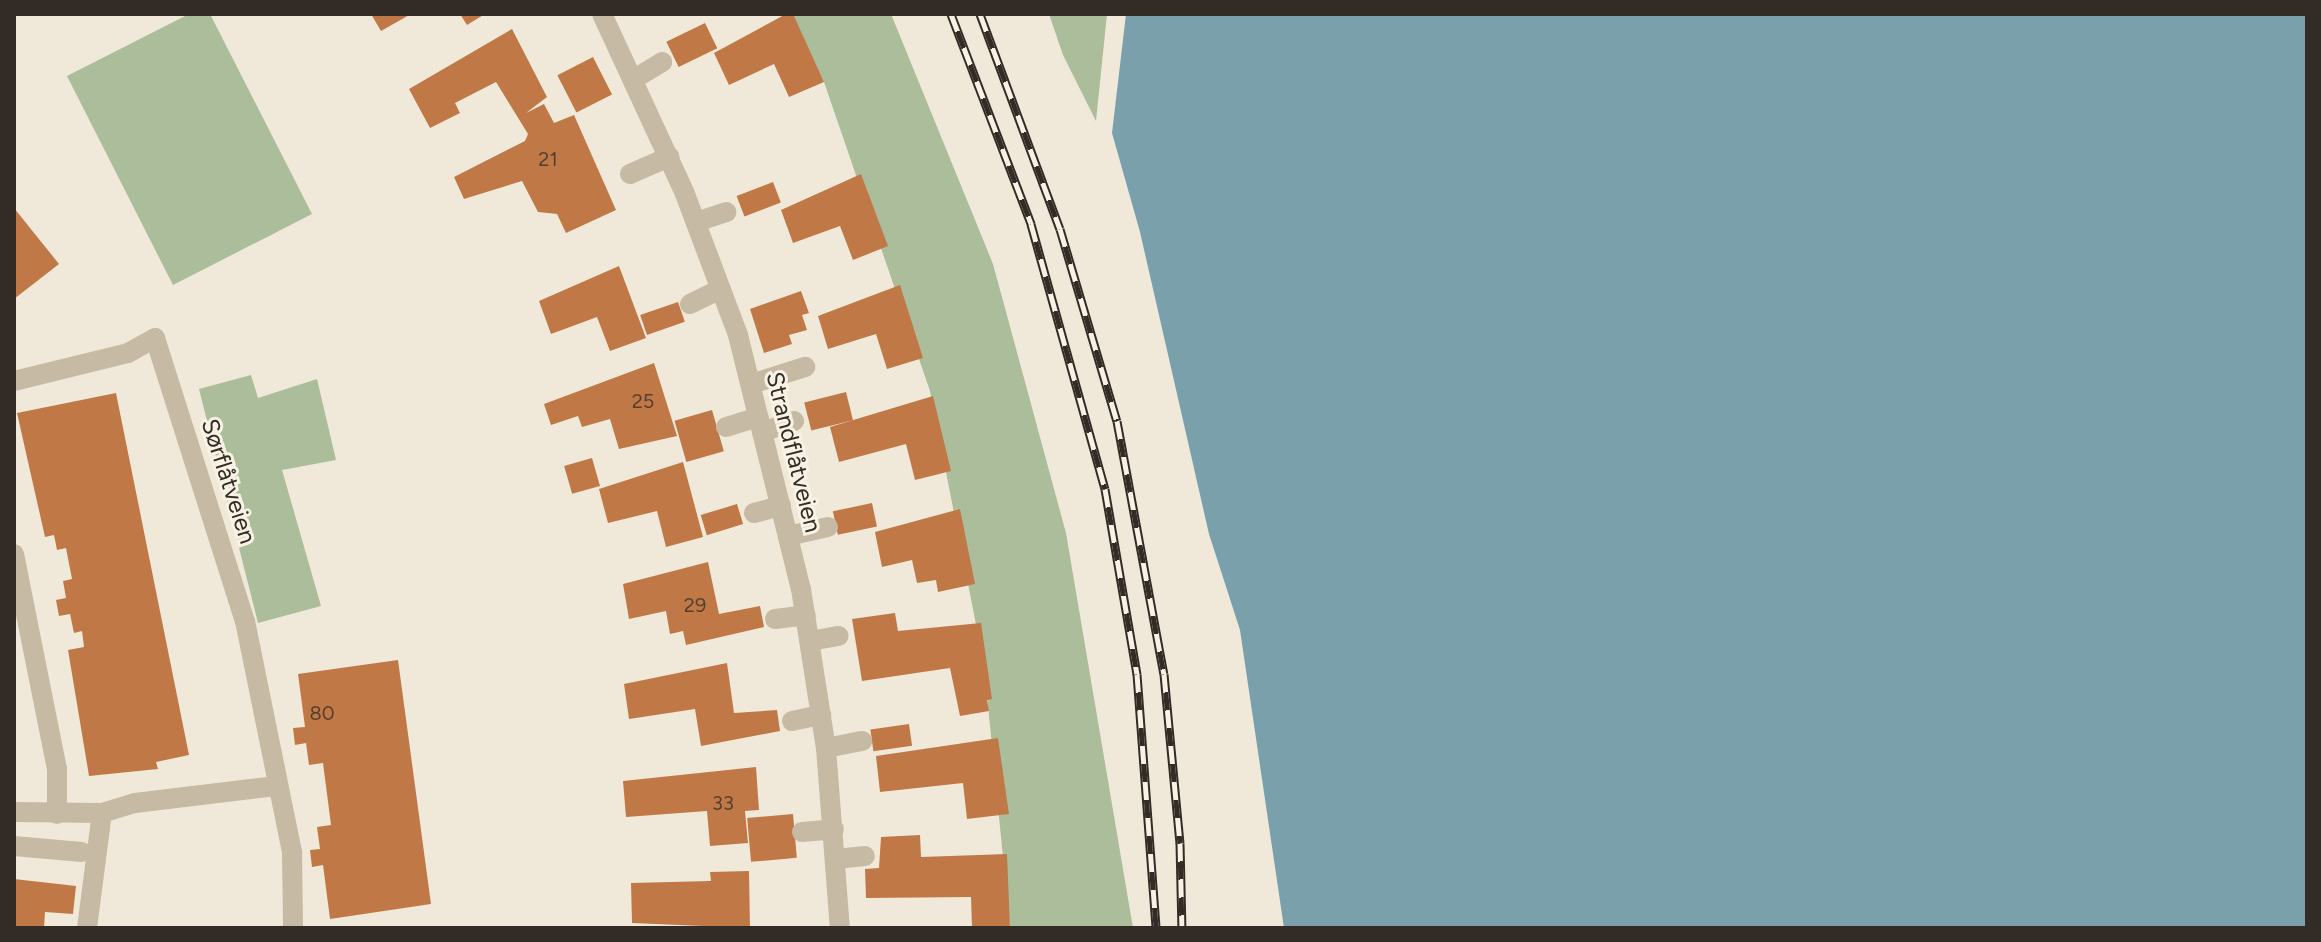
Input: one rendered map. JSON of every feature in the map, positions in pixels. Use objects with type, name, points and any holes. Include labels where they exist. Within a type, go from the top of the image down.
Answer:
[{"type":"street","name":"Strandflåtveien","points":[[602,14],[696,222],[751,384],[806,615],[826,748],[840,928]]},
{"type":"street","points":[[634,79],[662,62]]},
{"type":"street","points":[[630,174],[669,157]]},
{"type":"street","points":[[696,222],[726,212]]},
{"type":"street","points":[[690,304],[721,289]]},
{"type":"street","name":"Sørflåtveien","points":[[14,381],[128,353],[155,338],[245,621],[275,786],[292,853],[293,928]]},
{"type":"street","points":[[751,384],[805,367]]},
{"type":"street","points":[[726,427],[794,421]]},
{"type":"street","points":[[754,513],[781,506]]},
{"type":"street","points":[[788,536],[828,527]]},
{"type":"street","points":[[14,554],[57,769],[57,814]]},
{"type":"street","points":[[775,619],[806,615]]},
{"type":"street","points":[[810,641],[839,636]]},
{"type":"street","points":[[792,721],[821,715]]},
{"type":"street","points":[[826,748],[862,741]]},
{"type":"street","points":[[14,812],[102,813],[135,803],[275,786]]},
{"type":"street","points":[[87,928],[102,813]]},
{"type":"street","points":[[802,832],[834,829]]},
{"type":"street","points":[[14,846],[82,852]]},
{"type":"street","points":[[836,859],[865,856]]},
{"type":"green space","points":[[189,14],[210,14],[312,214],[173,285],[67,76]]},
{"type":"green space","points":[[791,14],[891,14],[993,264],[1066,533],[1133,928],[1010,928],[984,665],[930,391],[824,82]]},
{"type":"green space","points":[[1049,14],[1107,14],[1096,121],[1063,55]]},
{"type":"green space","points":[[251,375],[258,398],[317,379],[336,460],[282,470],[321,606],[258,623],[199,389]]},
{"type":"water","points":[[1126,14],[2307,14],[2307,928],[1284,928],[1240,630],[1209,534],[1140,232],[1112,133]]},
{"type":"building","points":[[371,14],[411,14],[381,31]]},
{"type":"building","points":[[460,14],[485,14],[467,25]]},
{"type":"building","points":[[786,14],[793,14],[824,82],[789,97],[774,64],[729,85],[714,53]]},
{"type":"building","points":[[705,23],[717,48],[679,67],[666,42]]},
{"type":"building","points":[[512,29],[547,97],[526,113],[544,104],[554,123],[574,115],[616,210],[566,233],[557,214],[538,212],[522,181],[464,199],[454,177],[525,141],[528,134],[496,82],[455,103],[460,113],[430,128],[409,89]]},
{"type":"building","points":[[593,57],[612,94],[576,113],[557,75]]},
{"type":"building","points":[[861,174],[888,246],[853,260],[840,226],[793,243],[781,210]]},
{"type":"building","points":[[773,182],[781,203],[744,217],[737,196]]},
{"type":"building","points":[[14,208],[59,264],[14,299]]},
{"type":"building","points":[[619,266],[646,338],[610,351],[597,317],[551,334],[539,301]]},
{"type":"building","points":[[900,285],[923,358],[887,369],[876,334],[828,349],[818,316]]},
{"type":"building","points":[[801,291],[809,313],[802,315],[807,330],[789,335],[792,344],[764,353],[750,309]]},
{"type":"building","points":[[678,302],[685,322],[647,335],[640,315]]},
{"type":"building","points":[[654,363],[677,436],[619,449],[610,419],[582,427],[578,416],[551,425],[544,404]]},
{"type":"building","points":[[846,392],[853,420],[811,431],[804,402]]},
{"type":"building","points":[[116,393],[189,755],[156,762],[158,769],[89,776],[68,650],[84,647],[82,631],[74,633],[70,614],[59,616],[56,600],[66,598],[63,581],[72,579],[66,548],[57,550],[54,535],[45,537],[17,413]]},
{"type":"building","points":[[933,396],[951,471],[915,480],[906,444],[839,462],[830,427]]},
{"type":"building","points":[[712,410],[724,451],[686,462],[675,421]]},
{"type":"building","points":[[592,458],[600,486],[572,494],[564,466]]},
{"type":"building","points":[[683,462],[703,537],[666,547],[657,511],[608,523],[599,489]]},
{"type":"building","points":[[872,503],[877,526],[838,535],[833,511]]},
{"type":"building","points":[[737,504],[743,524],[707,535],[701,515]]},
{"type":"building","points":[[960,509],[975,584],[938,592],[936,580],[917,583],[912,560],[882,567],[875,532]]},
{"type":"building","points":[[708,562],[719,614],[760,606],[764,627],[686,645],[683,631],[670,634],[666,611],[629,619],[623,584]]},
{"type":"building","points":[[895,613],[898,631],[981,623],[992,699],[987,700],[989,711],[960,716],[950,668],[862,681],[852,619]]},
{"type":"building","points":[[398,660],[431,904],[330,919],[323,865],[312,867],[310,850],[320,849],[317,827],[331,825],[323,763],[309,765],[306,743],[295,745],[293,728],[305,727],[298,674]]},
{"type":"building","points":[[727,663],[734,713],[777,710],[780,731],[701,746],[695,709],[629,719],[624,684]]},
{"type":"building","points":[[909,724],[912,746],[873,751],[870,729]]},
{"type":"building","points":[[998,738],[1009,814],[967,819],[963,783],[880,792],[876,756]]},
{"type":"building","points":[[756,767],[759,810],[745,811],[748,843],[710,846],[707,811],[626,817],[623,781]]},
{"type":"building","points":[[793,814],[797,858],[751,862],[747,818]]},
{"type":"building","points":[[920,835],[921,857],[1007,854],[1010,928],[972,928],[971,897],[866,898],[865,869],[879,868],[881,837]]},
{"type":"building","points":[[749,871],[750,928],[632,923],[631,883],[711,881],[710,872]]},
{"type":"building","points":[[14,879],[76,886],[73,914],[45,912],[44,928],[14,928]]},
{"type":"railway","points":[[951,14],[1031,224],[1105,489],[1137,674],[1156,928]]},
{"type":"railway","points":[[980,14],[1060,229],[1117,421],[1164,674],[1180,843],[1182,928]]}]
